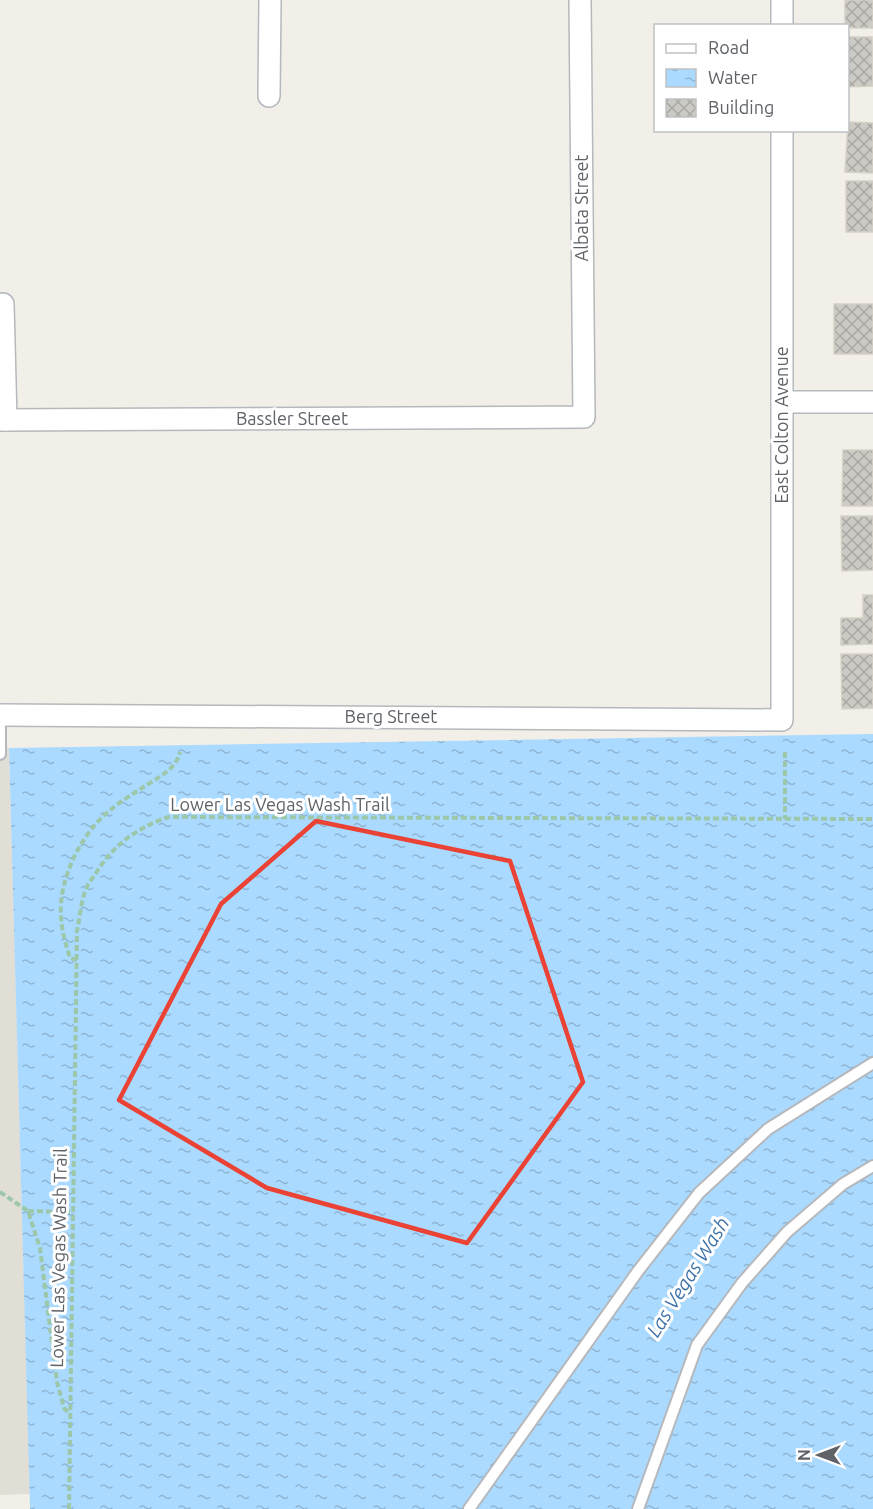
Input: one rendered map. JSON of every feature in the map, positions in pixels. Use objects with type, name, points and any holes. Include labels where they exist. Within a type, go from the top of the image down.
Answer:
[{"type":"street","points":[[269,96],[270,0]]},
{"type":"street","name":"Albata Street","points":[[580,0],[584,417]]},
{"type":"street","points":[[782,0],[782,24]]},
{"type":"street","name":"East Colton Avenue","points":[[782,132],[782,720]]},
{"type":"street","points":[[3,304],[3,420]]},
{"type":"street","points":[[782,402],[873,402]]},
{"type":"street","name":"Bassler Street","points":[[3,420],[584,417]]},
{"type":"street","name":"Berg Street","points":[[0,715],[782,720]]},
{"type":"lane","points":[[0,715],[0,754]]},
{"type":"lane","points":[[469,1509],[638,1271],[699,1193],[768,1129],[873,1063]]},
{"type":"lane","points":[[638,1509],[697,1345],[742,1283],[787,1232],[843,1184],[873,1166]]},
{"type":"path","points":[[77,960],[70,958],[60,917],[63,887],[71,864],[87,834],[107,812],[168,771],[178,762],[180,752]]},
{"type":"path","points":[[785,752],[785,819]]},
{"type":"path","name":"Lower Las Vegas Wash Trail","points":[[69,1509],[77,931],[86,889],[103,862],[118,845],[135,832],[169,817],[873,819]]},
{"type":"path","points":[[0,1192],[28,1211],[73,1212]]},
{"type":"path","points":[[28,1211],[41,1258],[57,1382],[64,1408],[70,1413]]},
{"type":"highlighted area","points":[[316,821],[510,861],[583,1082],[467,1243],[267,1188],[119,1100],[221,904]]},
{"type":"shaded area","points":[[9,748],[30,1494],[0,1495],[0,749]]},
{"type":"water","name":"Las Vegas Wash","points":[[873,734],[873,1509],[30,1509],[9,748]]},
{"type":"building","points":[[845,0],[873,0],[873,28],[849,28],[849,24],[845,24]]},
{"type":"building","points":[[849,37],[872,37],[873,86],[849,87]]},
{"type":"building","points":[[849,122],[873,123],[873,173],[845,172]]},
{"type":"building","points":[[846,181],[873,181],[873,232],[846,232]]},
{"type":"building","points":[[834,304],[873,304],[873,354],[834,354]]},
{"type":"building","points":[[843,450],[873,450],[873,506],[842,506]]},
{"type":"building","points":[[841,516],[873,516],[873,570],[842,571]]},
{"type":"building","points":[[863,595],[873,595],[873,644],[841,645],[841,618],[863,618]]},
{"type":"building","points":[[841,654],[873,654],[873,708],[842,709]]}]
